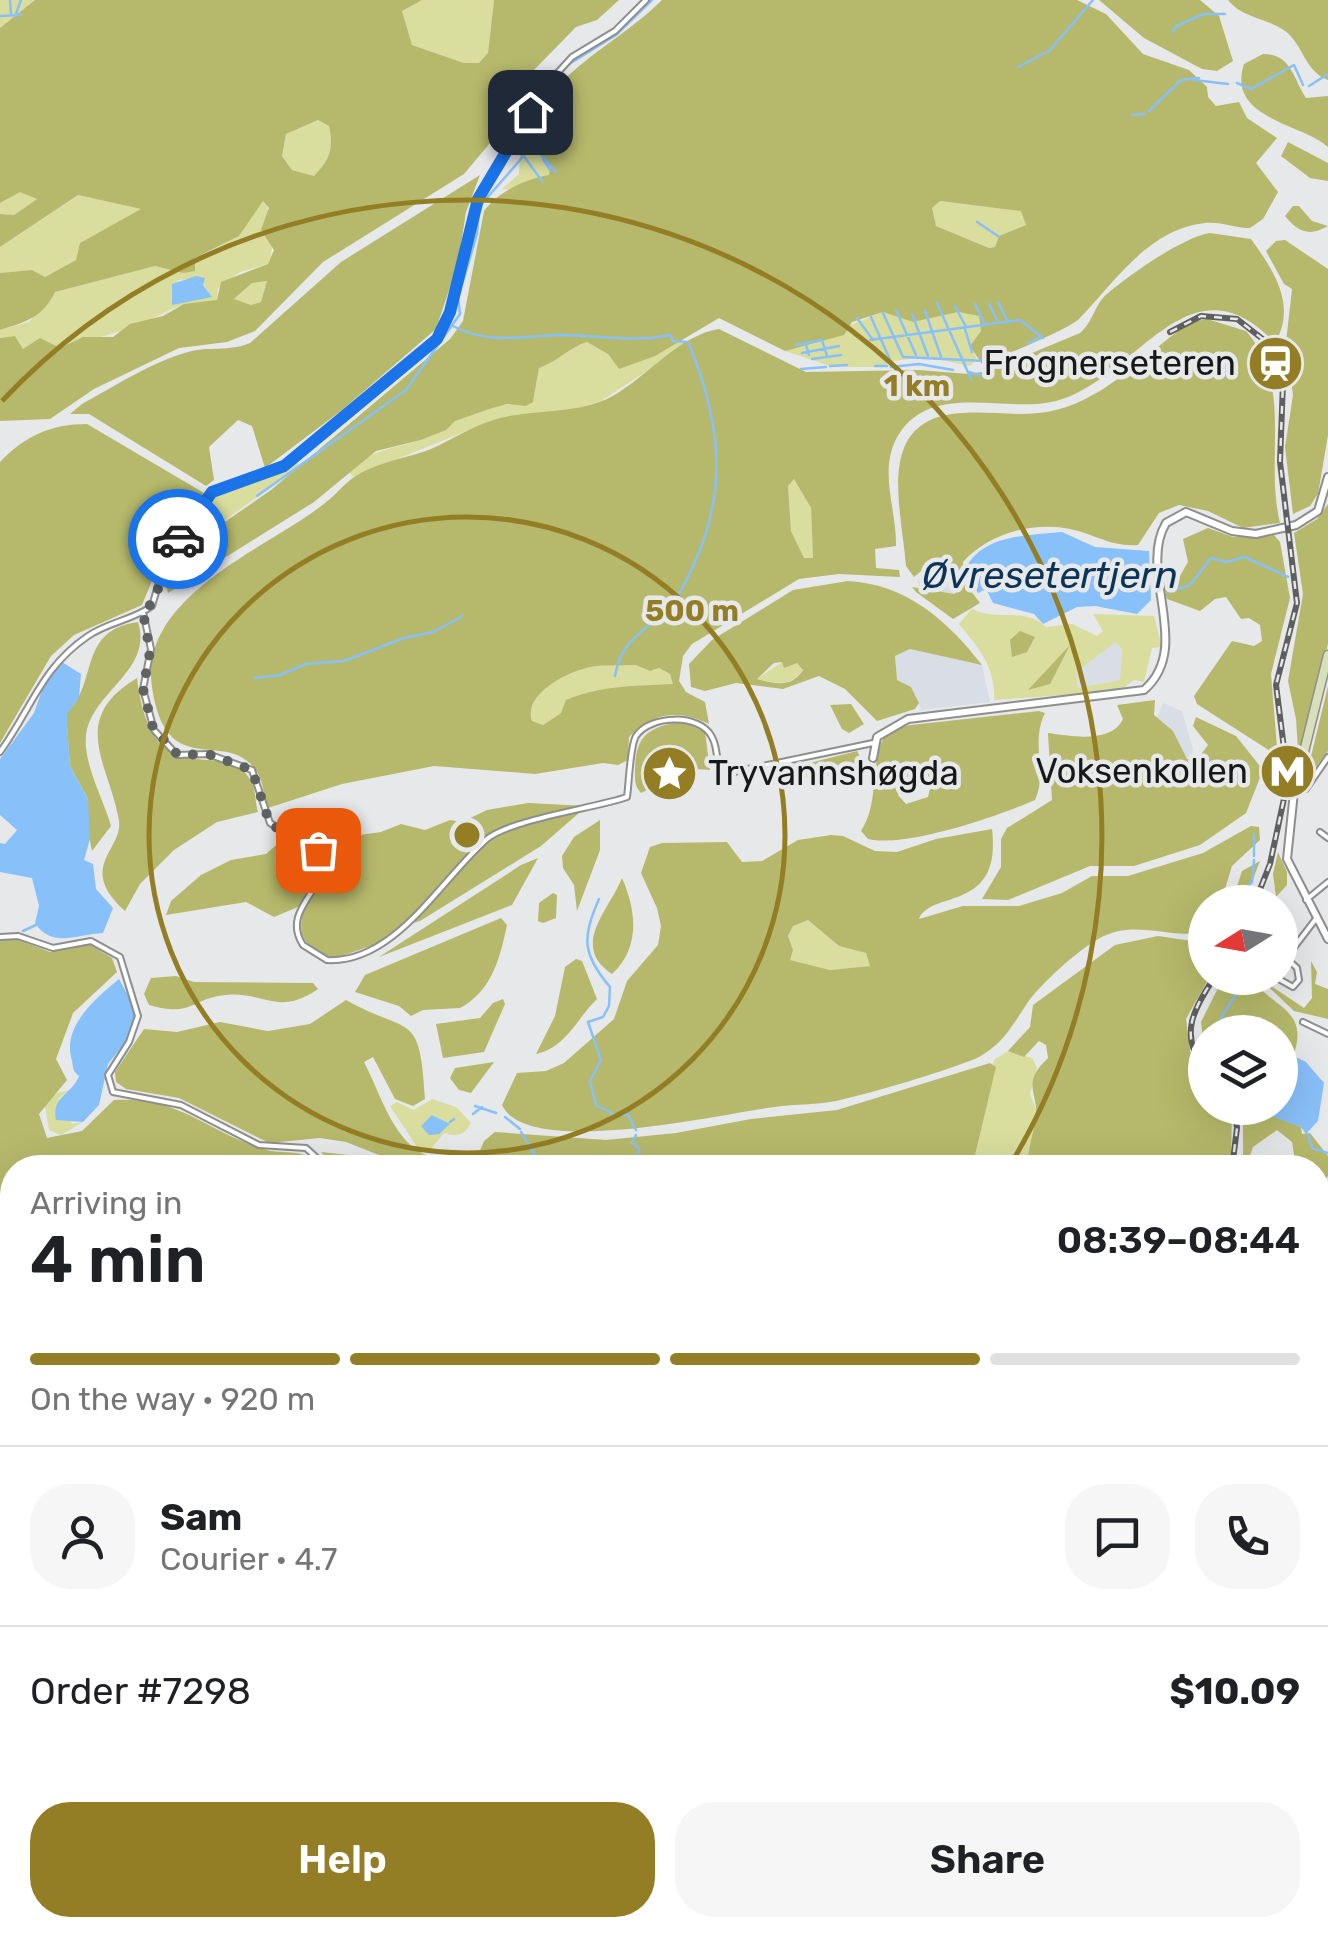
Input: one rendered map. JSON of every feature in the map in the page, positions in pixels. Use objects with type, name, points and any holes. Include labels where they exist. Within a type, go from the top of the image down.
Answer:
[{"type":"main road","points":[[1294,792],[1328,655]]},
{"type":"street","points":[[0,752],[22,723],[40,682],[51,668],[89,635],[143,612],[155,601],[166,558],[210,494],[220,486],[284,466],[437,339],[450,312],[478,199],[540,92],[572,56],[615,32],[646,0]]},
{"type":"street","points":[[143,612],[150,652],[142,683],[156,732],[178,755],[208,754],[252,770],[270,824],[324,856],[322,875],[304,899],[296,929],[302,946],[327,960],[367,951],[399,934],[421,906],[494,834],[627,797],[632,744],[645,728],[676,719],[699,724],[713,738],[719,775],[873,743],[888,728],[912,718],[1146,688],[1157,673],[1164,647],[1157,554],[1166,523],[1177,514],[1190,512],[1246,534],[1290,528],[1318,511],[1328,477]]},
{"type":"street","points":[[873,743],[874,758]]},
{"type":"street","points":[[1328,758],[1306,790],[1294,792],[1286,851],[1315,920],[1328,939]]},
{"type":"street","points":[[1320,832],[1328,838]]},
{"type":"street","points":[[1306,900],[1328,882]]},
{"type":"street","points":[[1298,941],[1315,920]]},
{"type":"street","points":[[0,937],[18,936],[53,948],[90,941],[120,957],[138,1016],[129,1042],[108,1072],[107,1085],[113,1092],[181,1105],[259,1145],[306,1148],[314,1155]]},
{"type":"street","points":[[1303,1022],[1328,1034]]},
{"type":"shaded area","points":[[949,562],[961,584],[955,594],[920,588],[917,581],[931,563]]},
{"type":"shaded area","points":[[1116,642],[1122,650],[1120,680],[1078,688],[1076,672]]},
{"type":"shaded area","points":[[910,649],[982,665],[990,702],[921,710],[916,695],[897,680],[895,656]]},
{"type":"shaded area","points":[[1163,703],[1182,711],[1193,749],[1190,761],[1149,736]]},
{"type":"green space","points":[[0,0],[35,0],[0,28]]},
{"type":"green space","points":[[35,0],[422,0],[402,11],[412,45],[464,63],[479,63],[488,53],[494,0],[619,0],[597,20],[576,27],[533,71],[533,92],[464,174],[323,262],[255,331],[227,342],[179,348],[94,389],[50,419],[0,421],[0,338],[15,336],[23,349],[40,338],[60,348],[83,337],[113,337],[130,324],[163,316],[184,304],[217,300],[221,282],[268,264],[274,250],[261,230],[269,208],[263,201],[239,236],[195,258],[195,271],[183,273],[155,266],[55,292],[33,317],[0,330],[0,273],[32,270],[45,277],[76,260],[80,243],[141,209],[78,195],[0,247],[0,214],[14,215],[37,199],[20,192],[0,203],[0,28]],"holes":[[[318,120],[329,126],[331,147],[327,159],[314,176],[292,170],[282,156],[286,134]],[[267,281],[261,302],[251,305],[234,299],[252,283]]]},
{"type":"green space","points":[[422,0],[494,0],[488,54],[480,63],[464,63],[412,45],[402,11]]},
{"type":"green space","points":[[662,0],[1077,0],[1106,14],[1143,54],[1189,70],[1207,87],[1208,97],[1216,106],[1239,102],[1247,118],[1277,138],[1256,163],[1278,192],[1263,219],[1250,228],[1205,223],[1166,235],[1134,260],[1073,324],[982,364],[970,346],[981,331],[979,316],[958,312],[913,322],[883,312],[852,322],[844,335],[785,351],[719,318],[655,356],[619,369],[608,354],[587,342],[581,344],[539,368],[533,402],[489,409],[455,421],[446,430],[421,440],[376,451],[314,502],[168,593],[165,581],[193,544],[271,490],[450,339],[463,321],[484,211],[514,187],[549,175],[550,164],[529,139],[537,116],[566,78]],"holes":[[[940,201],[1021,211],[1026,225],[999,236],[995,247],[989,248],[936,226],[932,208]]]},
{"type":"green space","points":[[1099,0],[1200,0],[1219,16],[1233,61],[1217,71],[1202,69],[1144,38]]},
{"type":"green space","points":[[1228,0],[1328,0],[1328,80],[1314,71],[1285,31],[1240,11]]},
{"type":"green space","points":[[1263,54],[1280,58],[1290,68],[1306,98],[1328,96],[1328,147],[1270,117],[1246,97],[1241,82],[1244,64]]},
{"type":"green space","points":[[318,120],[329,126],[331,147],[327,159],[314,176],[292,170],[282,156],[286,134]]},
{"type":"green space","points":[[535,142],[550,164],[549,175],[502,189],[519,174],[520,149]]},
{"type":"green space","points":[[1288,142],[1328,163],[1328,181],[1310,178],[1281,156]]},
{"type":"green space","points":[[480,175],[466,212],[458,263],[436,329],[342,410],[265,468],[252,426],[238,420],[209,447],[214,480],[206,486],[89,414],[70,414],[121,382],[174,356],[250,343],[341,262]]},
{"type":"green space","points":[[20,191],[37,199],[14,215],[0,214],[0,203]]},
{"type":"green space","points":[[78,195],[142,209],[80,243],[76,260],[45,277],[32,270],[0,273],[0,247]]},
{"type":"green space","points":[[263,200],[272,232],[268,264],[240,272],[218,288],[217,300],[178,307],[119,332],[61,346],[23,349],[15,336],[0,338],[0,330],[29,322],[55,292],[155,266],[183,273],[195,259],[239,236]],"holes":[[[178,280],[202,282],[211,296],[171,298]]]},
{"type":"green space","points":[[939,201],[1022,211],[1026,225],[999,236],[995,247],[989,248],[936,226],[931,208]]},
{"type":"green space","points":[[1293,206],[1299,206],[1312,221],[1328,226],[1309,232],[1299,229],[1285,216]]},
{"type":"green space","points":[[1210,233],[1251,239],[1275,276],[1283,302],[1284,315],[1275,343],[1244,318],[1215,310],[1189,315],[1085,389],[1056,401],[950,404],[913,418],[899,434],[889,461],[896,546],[875,549],[876,568],[899,570],[900,577],[839,574],[799,579],[692,644],[683,656],[679,681],[686,692],[705,702],[709,724],[677,715],[647,722],[629,737],[628,760],[618,765],[603,763],[535,774],[434,766],[342,784],[268,808],[259,776],[244,759],[183,745],[170,735],[159,717],[152,687],[153,655],[165,626],[186,601],[212,578],[368,470],[431,449],[493,420],[597,403],[624,389],[690,339],[719,329],[806,372],[989,371],[1080,333],[1103,298],[1117,286],[1157,258]],"holes":[[[794,479],[811,508],[813,558],[804,558],[791,531],[788,486]],[[636,665],[650,671],[659,668],[670,674],[673,684],[593,691],[566,700],[561,713],[543,725],[532,721],[531,712],[539,694],[557,681],[592,667]]]},
{"type":"green space","points":[[1285,240],[1328,269],[1328,435],[1318,494],[1310,506],[1293,514],[1285,447],[1293,395],[1286,342],[1292,289],[1284,284],[1266,251],[1276,241]]},
{"type":"green space","points":[[267,281],[261,302],[251,305],[234,299],[252,283]]},
{"type":"green space","points":[[883,312],[913,322],[958,312],[979,316],[981,331],[970,346],[977,359],[970,366],[926,357],[893,361],[881,367],[833,367],[785,351]]},
{"type":"green space","points":[[1207,319],[1246,331],[1261,352],[1274,399],[1280,523],[1243,528],[1208,511],[1179,505],[1159,513],[1138,545],[1056,527],[1026,529],[998,537],[963,562],[965,583],[980,603],[953,619],[916,592],[912,587],[955,594],[961,584],[949,562],[931,563],[914,577],[906,566],[899,468],[905,447],[916,430],[935,418],[963,413],[1033,414],[1075,404],[1110,384],[1191,322]]},
{"type":"green space","points":[[682,340],[688,344],[601,401],[566,412],[491,421],[353,477],[348,471],[373,454],[426,438],[472,412],[533,402],[539,368],[581,344],[587,342],[608,354],[619,369]]},
{"type":"green space","points":[[87,424],[204,493],[170,537],[142,605],[74,635],[51,656],[0,743],[0,462],[39,433]]},
{"type":"green space","points":[[294,462],[299,464],[202,538],[174,567],[167,562],[217,491],[261,479]]},
{"type":"green space","points":[[794,479],[811,508],[813,558],[804,559],[791,531],[788,486]]},
{"type":"green space","points":[[1328,504],[1328,644],[1299,764],[1288,681],[1303,594],[1294,533],[1317,519]]},
{"type":"green space","points":[[1208,528],[1233,537],[1274,535],[1280,542],[1290,598],[1271,674],[1277,747],[1273,753],[1197,704],[1194,696],[1232,641],[1254,646],[1262,641],[1260,625],[1249,618],[1241,619],[1226,597],[1215,599],[1200,611],[1167,599],[1164,587],[1177,581],[1188,562],[1183,539]]},
{"type":"green space","points":[[848,581],[888,589],[940,619],[982,665],[910,649],[895,656],[897,680],[911,687],[919,703],[915,709],[877,721],[845,689],[819,676],[783,689],[736,683],[705,691],[691,687],[689,664],[712,640],[793,590]],"holes":[[[782,662],[784,668],[797,663],[803,670],[788,682],[757,679],[774,663]]]},
{"type":"green space","points":[[972,609],[1028,617],[1046,627],[1072,624],[1097,636],[1103,631],[1093,614],[1154,616],[1162,647],[1152,648],[1144,682],[1134,680],[1119,691],[994,700],[989,668],[959,624]],"holes":[[[1116,642],[1122,650],[1120,680],[1078,688],[1076,672]]]},
{"type":"green space","points":[[138,622],[138,653],[101,702],[87,729],[89,765],[111,826],[92,851],[87,827],[88,799],[70,766],[66,714],[83,688],[97,647],[119,627]]},
{"type":"green space","points":[[1020,631],[1035,637],[1027,652],[1012,657],[1010,640]]},
{"type":"green space","points":[[1070,645],[1050,684],[1028,690]]},
{"type":"green space","points":[[782,662],[797,663],[803,669],[788,682],[757,679]]},
{"type":"green space","points":[[636,665],[650,671],[659,668],[670,674],[674,685],[618,688],[591,697],[543,725],[532,721],[531,712],[539,695],[567,676],[591,666]]},
{"type":"green space","points":[[137,678],[145,716],[157,740],[173,753],[239,768],[253,784],[258,812],[217,822],[174,850],[140,884],[125,911],[104,882],[105,860],[119,821],[102,762],[98,727],[103,710]]},
{"type":"green space","points":[[1328,686],[1328,751],[1305,781]]},
{"type":"green space","points":[[1155,700],[1154,715],[1173,731],[1187,759],[1199,757],[1208,745],[1193,726],[1196,717],[1236,736],[1263,770],[1246,813],[1200,845],[1134,866],[1090,866],[1008,900],[982,899],[1001,867],[1001,839],[1007,828],[1052,800],[1048,733],[1100,735],[1117,727],[1123,719],[1117,705]]},
{"type":"green space","points":[[851,704],[864,724],[849,733],[842,729],[830,705]]},
{"type":"green space","points":[[1045,713],[1039,735],[1040,779],[1035,800],[928,835],[885,841],[868,839],[861,831],[871,806],[878,754],[888,732],[902,726]],"holes":[[[925,774],[932,779],[928,797],[906,804],[898,795],[904,781]]]},
{"type":"green space","points":[[681,721],[705,732],[710,770],[679,768],[674,776],[641,793],[635,773],[641,741],[652,730]]},
{"type":"green space","points":[[857,751],[864,764],[851,775],[779,778],[774,772]]},
{"type":"green space","points":[[528,803],[587,806],[541,846],[420,921],[397,928],[382,942],[336,958],[321,956],[304,939],[301,921],[305,904],[274,917],[246,902],[166,915],[171,901],[201,875],[231,860],[266,854],[298,826],[318,829],[307,837],[312,842],[381,832],[401,824],[425,830],[450,820],[462,822],[487,810]]},
{"type":"green space","points":[[600,820],[600,850],[577,911],[574,885],[563,868],[562,856],[574,837]]},
{"type":"green space","points":[[1251,826],[1259,827],[1260,840],[1232,866],[1226,885],[1188,885],[1188,933],[1127,930],[1091,943],[1040,988],[999,1042],[975,1059],[836,1101],[630,1129],[549,1129],[519,1121],[502,1105],[517,1073],[546,1071],[564,1063],[614,1019],[627,981],[658,945],[661,926],[657,908],[641,873],[650,847],[662,843],[727,842],[742,862],[762,861],[798,840],[831,835],[843,836],[875,851],[897,852],[936,839],[992,829],[992,856],[986,874],[976,886],[926,910],[919,919],[963,906],[1019,906],[1062,893],[1092,876],[1128,876],[1203,853]],"holes":[[[808,920],[839,946],[866,953],[870,966],[830,970],[790,960],[793,950],[788,936],[793,926]]]},
{"type":"green space","points":[[1278,852],[1287,872],[1287,885],[1274,885]]},
{"type":"green space","points":[[538,858],[512,905],[379,957],[521,865]]},
{"type":"green space","points":[[1260,861],[1251,885],[1237,885],[1242,871]]},
{"type":"green space","points":[[622,878],[631,904],[633,929],[627,953],[612,974],[600,963],[593,940]]},
{"type":"green space","points":[[553,893],[557,895],[556,918],[538,921],[539,903]]},
{"type":"green space","points":[[501,918],[507,925],[493,972],[480,992],[460,1008],[423,1010],[411,1016],[399,1006],[355,992],[365,975]]},
{"type":"green space","points":[[808,920],[839,946],[866,953],[871,966],[830,970],[789,960],[793,950],[788,937],[793,925]]},
{"type":"green space","points":[[1158,936],[1188,940],[1188,995],[1199,995],[1186,1019],[1188,1125],[1232,1125],[1231,1155],[1029,1155],[1036,1118],[1033,1082],[1048,1058],[1046,1045],[1039,1041],[1024,1057],[1008,1051],[1030,1027],[1033,1005],[1115,945]]},
{"type":"green space","points":[[16,939],[50,952],[89,944],[112,958],[117,972],[73,1013],[56,1059],[67,1080],[39,1114],[47,1138],[82,1131],[114,1100],[138,1101],[176,1109],[263,1149],[303,1155],[0,1155],[0,940]]},
{"type":"green space","points":[[576,959],[582,961],[597,999],[563,1039],[536,1054],[555,1016],[565,967]]},
{"type":"green space","points":[[1311,961],[1317,972],[1315,984],[1328,989],[1328,1019],[1294,1011],[1277,995],[1284,995],[1304,1008],[1312,998]]},
{"type":"green space","points":[[176,976],[194,982],[313,983],[318,989],[292,1001],[226,995],[183,1008],[149,1005],[144,994],[151,978]]},
{"type":"green space","points":[[1214,995],[1268,995],[1290,1015],[1204,1015]]},
{"type":"green space","points":[[503,999],[505,1004],[484,1052],[443,1058],[436,1024],[480,1018],[493,1003]]},
{"type":"green space","points":[[346,1000],[408,1029],[420,1051],[425,1099],[413,1106],[395,1099],[373,1057],[364,1062],[397,1129],[406,1141],[427,1155],[379,1155],[346,1142],[320,1138],[269,1143],[179,1098],[126,1089],[116,1082],[115,1072],[144,1029],[177,1032],[220,1022],[268,1031],[310,1024]]},
{"type":"green space","points":[[1008,1051],[1032,1058],[1037,1068],[1030,1094],[1037,1112],[1030,1155],[975,1155],[994,1060]]},
{"type":"green space","points":[[494,1062],[471,1093],[459,1090],[450,1078],[455,1068]]},
{"type":"green space","points":[[990,1063],[996,1067],[975,1155],[478,1155],[484,1141],[495,1132],[606,1140],[837,1110]]},
{"type":"green space","points":[[70,1090],[59,1098],[72,1124],[83,1122],[61,1135],[49,1130],[45,1106],[53,1094]]},
{"type":"green space","points":[[432,1099],[456,1107],[471,1123],[460,1134],[444,1133],[429,1151],[419,1150],[390,1106],[397,1102],[414,1110]]},
{"type":"green space","points":[[1243,1125],[1296,1125],[1301,1127],[1302,1134],[1310,1133],[1327,1155],[1294,1155],[1292,1142],[1277,1130],[1253,1147],[1250,1155],[1243,1155]]},
{"type":"water","points":[[196,276],[205,278],[203,285],[212,297],[172,305],[172,284]]},
{"type":"water","name":"Øvresetertjern","points":[[1062,532],[1095,547],[1149,551],[1151,600],[1137,614],[1095,606],[1077,607],[1043,624],[1034,614],[993,603],[986,589],[978,593],[964,571],[972,559],[993,543]]},
{"type":"water","points":[[62,662],[81,674],[79,698],[67,714],[67,723],[70,766],[88,799],[90,839],[84,860],[93,864],[96,889],[113,908],[103,933],[57,938],[35,923],[39,906],[32,878],[0,872],[0,843],[5,844],[17,830],[0,815],[0,759],[34,713],[47,676]]},
{"type":"water","points":[[119,979],[136,1010],[127,1040],[108,1064],[99,1105],[83,1122],[56,1120],[56,1106],[79,1076],[73,1068],[72,1034],[91,1004]]},
{"type":"water","points":[[1298,1058],[1324,1083],[1318,1121],[1306,1134],[1296,1125]]},
{"type":"water","points":[[432,1115],[450,1124],[439,1134],[429,1135],[421,1126]]},
{"type":"waterway","points":[[10,0],[11,14]]},
{"type":"waterway","points":[[16,14],[21,0]]},
{"type":"waterway","points":[[566,66],[616,35],[652,0]]},
{"type":"waterway","points":[[1018,67],[1049,51],[1093,0]]},
{"type":"waterway","points":[[1173,32],[1176,26],[1204,14],[1225,14]]},
{"type":"waterway","points":[[0,16],[21,15]]},
{"type":"waterway","points":[[1237,83],[1251,89],[1294,65],[1303,85]]},
{"type":"waterway","points":[[1309,86],[1328,74]]},
{"type":"waterway","points":[[1149,111],[1181,80],[1199,78]]},
{"type":"waterway","points":[[1194,80],[1228,84]]},
{"type":"waterway","points":[[537,107],[547,87]]},
{"type":"waterway","points":[[513,124],[534,97]]},
{"type":"waterway","points":[[1132,115],[1145,114]]},
{"type":"waterway","points":[[257,496],[406,390],[460,314],[458,298],[477,234],[479,207],[521,159],[537,115]]},
{"type":"waterway","points":[[531,143],[556,172]]},
{"type":"waterway","points":[[523,155],[542,181]]},
{"type":"waterway","points":[[543,159],[550,170]]},
{"type":"waterway","points":[[480,192],[484,183]]},
{"type":"waterway","points":[[977,222],[998,236]]},
{"type":"waterway","points":[[998,302],[1008,322]]},
{"type":"waterway","points":[[937,303],[971,379]]},
{"type":"waterway","points":[[975,304],[985,325]]},
{"type":"waterway","points":[[989,304],[997,320]]},
{"type":"waterway","points":[[955,306],[966,327]]},
{"type":"waterway","points":[[896,310],[916,355]]},
{"type":"waterway","points":[[925,311],[941,357]]},
{"type":"waterway","points":[[883,313],[903,357],[985,361]]},
{"type":"waterway","points":[[912,314],[928,356]]},
{"type":"waterway","points":[[871,317],[891,362]]},
{"type":"waterway","points":[[857,318],[873,340]]},
{"type":"waterway","points":[[870,340],[1020,320],[1043,338]]},
{"type":"waterway","points":[[847,325],[854,334]]},
{"type":"waterway","points":[[453,326],[492,337],[670,335],[673,341],[687,342]]},
{"type":"waterway","points":[[965,329],[972,352]]},
{"type":"waterway","points":[[1028,343],[1040,338]]},
{"type":"waterway","points":[[796,345],[822,340],[827,356]]},
{"type":"waterway","points":[[615,676],[627,646],[669,607],[681,590],[705,537],[712,509],[716,481],[713,426],[689,344]]},
{"type":"waterway","points":[[806,345],[809,355]]},
{"type":"waterway","points":[[802,353],[839,346]]},
{"type":"waterway","points":[[812,359],[841,355]]},
{"type":"waterway","points":[[891,367],[919,364],[953,370]]},
{"type":"waterway","points":[[830,366],[847,365]]},
{"type":"waterway","points":[[875,366],[887,366]]},
{"type":"waterway","points":[[801,369],[826,367]]},
{"type":"waterway","points":[[969,372],[982,376]]},
{"type":"waterway","points":[[1168,592],[1190,585],[1211,558],[1226,562],[1245,557],[1288,577]]},
{"type":"waterway","points":[[255,678],[280,675],[306,664],[344,661],[404,638],[433,632],[463,616]]},
{"type":"waterway","points":[[1254,834],[1254,856]]},
{"type":"waterway","points":[[1249,885],[1254,860]]},
{"type":"waterway","points":[[337,865],[350,870]]},
{"type":"waterway","points":[[599,899],[588,945],[594,965],[610,987],[609,1006],[603,1017],[588,1022],[601,1060],[590,1081],[596,1105],[613,1114],[628,1115],[636,1130]]},
{"type":"waterway","points":[[23,931],[36,925]]},
{"type":"waterway","points":[[0,940],[11,938]]},
{"type":"waterway","points":[[1223,1015],[1235,995]]},
{"type":"waterway","points":[[475,1106],[496,1113]]},
{"type":"waterway","points":[[473,1114],[482,1107]]},
{"type":"waterway","points":[[505,1117],[520,1129]]},
{"type":"waterway","points":[[450,1122],[454,1119]]},
{"type":"waterway","points":[[521,1132],[535,1155]]},
{"type":"waterway","points":[[1308,1134],[1312,1148],[1328,1153]]},
{"type":"waterway","points":[[636,1135],[632,1143],[639,1148],[638,1155]]},
{"type":"railway","points":[[1170,332],[1201,316],[1237,319],[1269,344],[1283,382],[1280,462],[1297,603],[1276,685],[1288,780],[1262,885]]},
{"type":"railway","points":[[1194,1015],[1203,995]]},
{"type":"railway","points":[[1234,1155],[1237,1125]]},
{"type":"way so far","points":[[178,539],[163,563],[154,604],[143,612],[150,652],[142,683],[153,728],[178,755],[208,754],[252,770],[260,804],[270,824],[318,850]]},
{"type":"place","name":"Frognerseteren","points":[[1275,363]]},
{"type":"place","name":"Voksenkollen","points":[[1287,771]]},
{"type":"place","name":"Tryvannshøgda","points":[[669,773]]},
{"type":"route","points":[[178,539],[212,492],[284,466],[437,339],[450,312],[478,199],[530,112]]}]
